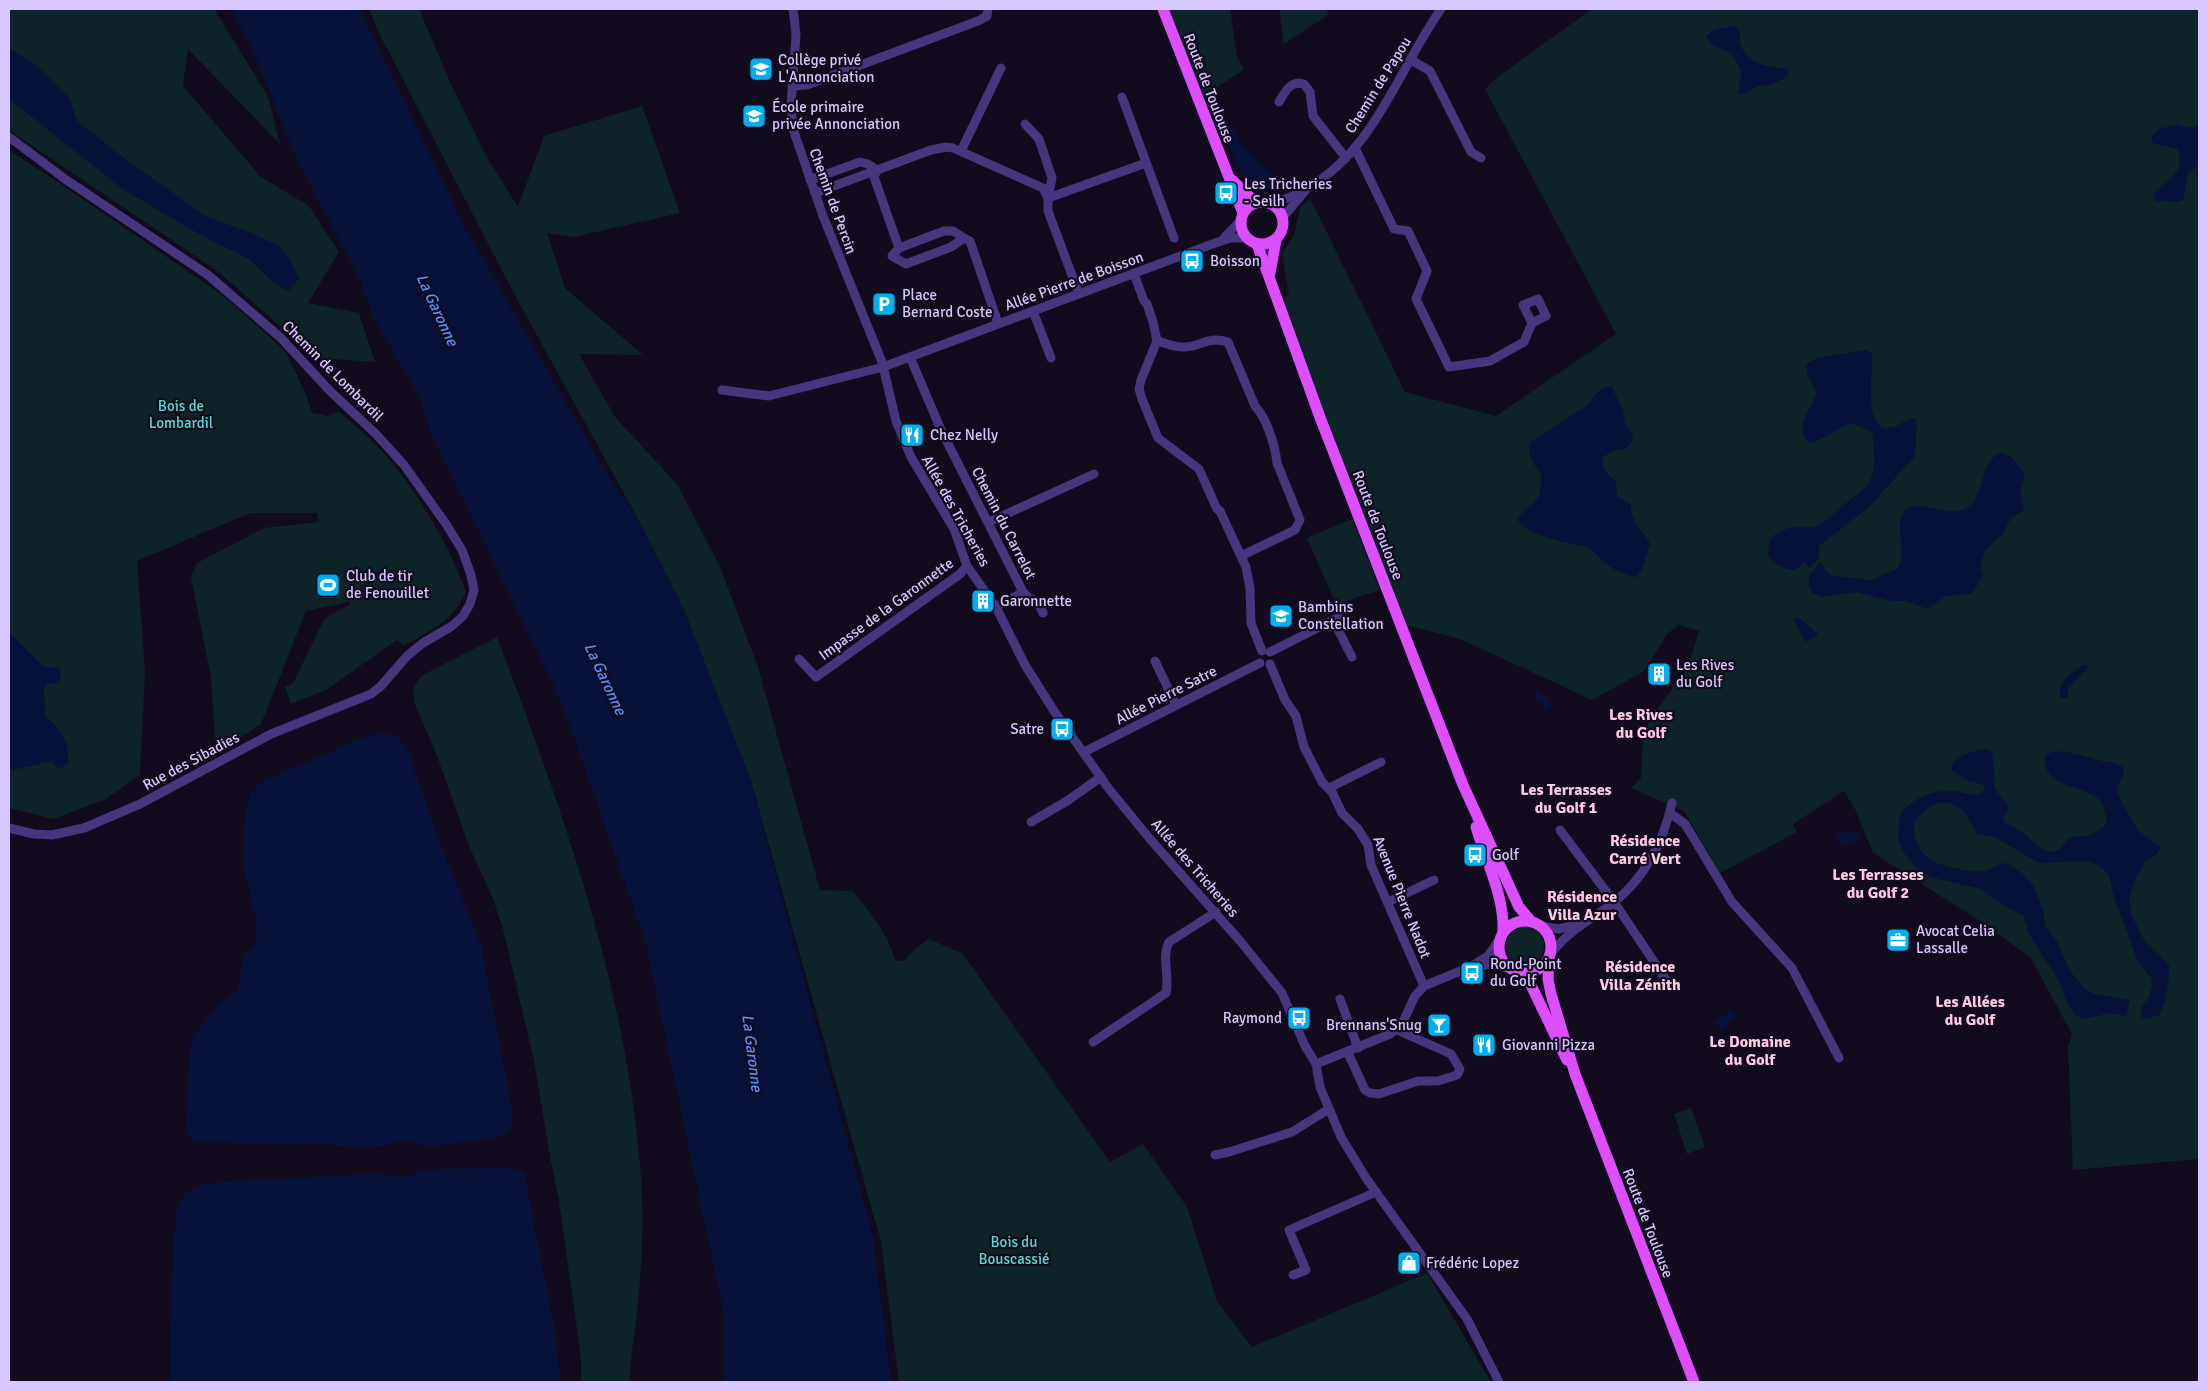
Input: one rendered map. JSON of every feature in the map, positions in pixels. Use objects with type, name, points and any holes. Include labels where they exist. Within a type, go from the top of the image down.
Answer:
[{"type":"main road","name":"Route de Toulouse","points":[[1163,9],[1219,156],[1230,178],[1242,217]]},
{"type":"main road","name":"Route de Toulouse","points":[[1230,178],[1256,203]]},
{"type":"main road","points":[[1256,203],[1272,204],[1279,209],[1283,217],[1284,225],[1281,233],[1276,240],[1267,244],[1252,241],[1242,230],[1242,217],[1248,207],[1256,203]]},
{"type":"main road","name":"Route de Toulouse","points":[[1269,274],[1276,240]]},
{"type":"main road","name":"Route de Toulouse","points":[[1252,241],[1269,274],[1278,307],[1463,785],[1519,907],[1536,923]]},
{"type":"main road","name":"Route de Toulouse","points":[[1463,785],[1500,902],[1501,937]]},
{"type":"main road","points":[[1518,921],[1536,923],[1549,936],[1552,948],[1550,957],[1540,969],[1534,972],[1516,971],[1506,965],[1499,953],[1501,937],[1507,928],[1518,921]]},
{"type":"main road","name":"Route de Toulouse","points":[[1550,957],[1548,978],[1551,994],[1575,1074],[1694,1382]]},
{"type":"main road","name":"Route de Toulouse","points":[[1516,971],[1528,980],[1558,1045],[1575,1074]]},
{"type":"street","name":"Chemin de Percin","points":[[793,9],[796,34],[790,115],[792,129],[883,366]]},
{"type":"street","points":[[792,86],[807,85],[978,21],[988,16],[988,9]]},
{"type":"street","name":"Chemin de Papou","points":[[1283,217],[1307,189],[1346,158],[1370,129],[1441,9]]},
{"type":"street","points":[[1411,60],[1430,71],[1471,152],[1481,158]]},
{"type":"street","points":[[961,151],[1001,68]]},
{"type":"street","points":[[1279,102],[1286,89],[1292,84],[1299,82],[1304,84],[1310,92],[1313,116],[1346,158]]},
{"type":"street","points":[[1122,97],[1174,238]]},
{"type":"street","points":[[1025,124],[1039,138],[1052,178],[1048,198],[1048,211],[1079,294]]},
{"type":"street","name":"Chemin de Lombardil","points":[[9,136],[65,179],[208,275],[281,338],[330,391],[376,434],[404,465],[450,530],[462,550],[471,575],[474,590],[470,604],[463,616],[452,626],[423,642],[406,656],[381,686]]},
{"type":"street","points":[[815,193],[938,148],[953,148],[1043,188],[1048,198]]},
{"type":"street","points":[[1355,148],[1394,229],[1408,231],[1427,271],[1416,299],[1449,367],[1490,361],[1524,342],[1532,323]]},
{"type":"street","points":[[810,180],[860,162],[868,164],[877,170]]},
{"type":"street","points":[[1048,198],[1146,163]]},
{"type":"street","points":[[877,170],[874,178],[899,248]]},
{"type":"street","name":"Chemin de Papou","points":[[1272,204],[1307,189]]},
{"type":"street","name":"Allée Pierre de Boisson","points":[[1218,242],[1229,234],[1242,217]]},
{"type":"street","points":[[964,238],[951,247],[906,264],[892,256],[899,248],[944,232],[953,231],[964,238],[970,242],[998,323]]},
{"type":"street","name":"Allée Pierre de Boisson","points":[[722,390],[769,396],[883,366],[1218,242],[1232,238],[1252,241]]},
{"type":"street","points":[[1134,274],[1154,322],[1157,341],[1139,389],[1154,432],[1163,443],[1199,469],[1242,558],[1248,577],[1251,623],[1266,652]]},
{"type":"street","points":[[1033,311],[1051,358]]},
{"type":"street","points":[[1157,341],[1177,347],[1186,347],[1215,338],[1228,342],[1255,406],[1261,412],[1277,463],[1300,520],[1295,530],[1245,554],[1242,558]]},
{"type":"street","name":"Chemin du Carrelot","points":[[910,357],[942,430],[1023,592],[996,607]]},
{"type":"street","name":"Allée des Tricheries","points":[[883,366],[896,421],[904,442],[954,529],[967,566],[996,607],[1025,664],[1100,777],[1150,839],[1216,912],[1282,993],[1305,1046],[1316,1064],[1320,1087],[1341,1137],[1376,1192],[1467,1319],[1499,1382]]},
{"type":"street","points":[[989,522],[1094,474]]},
{"type":"street","name":"Impasse de la Garonnette","points":[[799,659],[816,677],[960,574],[967,566]]},
{"type":"street","points":[[1023,592],[1029,598],[1037,601],[1043,613]]},
{"type":"street","points":[[1265,663],[1259,658],[1266,652],[1336,619],[1352,658]]},
{"type":"street","points":[[1155,661],[1176,705]]},
{"type":"street","name":"Allée Pierre Satre","points":[[1084,752],[1176,705],[1265,663]]},
{"type":"street","name":"Avenue Pierre Nadot","points":[[1265,663],[1296,716],[1304,747],[1322,782],[1329,788],[1346,818],[1358,829],[1368,845],[1371,865],[1388,902],[1404,945],[1424,986]]},
{"type":"street","name":"Rue des Sibadies","points":[[9,828],[34,834],[52,834],[68,832],[91,825],[165,791],[272,734],[371,694],[381,686]]},
{"type":"street","points":[[1329,788],[1381,762]]},
{"type":"street","points":[[1031,822],[1067,802],[1100,777]]},
{"type":"street","points":[[1550,957],[1564,937],[1614,902],[1648,866],[1660,841],[1672,803]]},
{"type":"street","points":[[1670,813],[1685,824],[1732,902],[1792,968],[1839,1058]]},
{"type":"street","points":[[1560,830],[1614,902],[1671,987]]},
{"type":"street","points":[[1388,902],[1434,880]]},
{"type":"street","points":[[1093,1042],[1166,993],[1168,986],[1165,949],[1169,942],[1216,912]]},
{"type":"street","points":[[1536,923],[1559,929],[1583,923]]},
{"type":"street","points":[[1316,1064],[1348,1053],[1397,1030],[1402,1024],[1415,996],[1424,986],[1470,967],[1488,956],[1501,937]]},
{"type":"street","points":[[1470,967],[1491,964],[1516,971]]},
{"type":"street","points":[[1340,999],[1358,1048]]},
{"type":"street","points":[[1348,1053],[1365,1090],[1370,1093],[1379,1094],[1422,1080],[1438,1082],[1457,1075],[1460,1069],[1451,1054],[1397,1030]]},
{"type":"street","points":[[1215,1155],[1292,1132],[1329,1110]]},
{"type":"street","points":[[1293,1275],[1306,1270],[1289,1230],[1376,1192]]},
{"type":"green space","points":[[9,9],[214,9],[268,96],[280,144],[188,49],[183,86],[260,176],[309,206],[339,252],[308,303],[359,313],[375,362],[317,358],[216,270],[9,130]]},
{"type":"green space","name":"Bois du Bouscassié","points":[[369,9],[419,9],[450,82],[485,154],[518,207],[544,136],[642,106],[680,213],[574,237],[547,233],[565,288],[643,355],[579,354],[615,417],[677,484],[720,567],[758,667],[820,890],[853,891],[884,933],[895,961],[904,961],[928,939],[962,953],[1110,1162],[1143,1144],[1187,1207],[1217,1301],[1252,1347],[1427,1273],[1491,1382],[899,1382],[881,1242],[751,781],[684,610],[638,519],[511,288],[379,33]]},
{"type":"green space","points":[[1168,9],[1230,9],[1237,56],[1244,70],[1202,96]]},
{"type":"green space","points":[[1279,9],[1327,9],[1328,15],[1284,44]]},
{"type":"green space","points":[[1592,9],[2199,9],[2199,1159],[2073,1170],[2068,1047],[2072,1034],[2030,957],[1977,919],[1873,853],[1855,809],[1844,791],[1793,824],[1797,832],[1720,873],[1684,811],[1631,788],[1641,778],[1643,734],[1651,718],[1688,667],[1699,631],[1679,625],[1668,633],[1643,672],[1592,700],[1460,639],[1406,625],[1284,310],[1284,297],[1289,295],[1282,254],[1294,235],[1300,208],[1310,198],[1405,392],[1496,416],[1616,334],[1485,89],[1495,79]]},
{"type":"green space","name":"Bois de Lombardil","points":[[9,150],[225,297],[285,351],[306,394],[312,413],[328,416],[338,411],[376,445],[403,476],[440,535],[466,592],[448,618],[432,630],[404,646],[397,640],[326,690],[291,704],[285,687],[293,683],[325,618],[351,604],[348,602],[306,611],[261,724],[216,753],[211,678],[191,577],[197,563],[264,528],[319,522],[317,513],[250,513],[137,561],[145,671],[140,775],[104,800],[53,819],[9,808]]},
{"type":"green space","points":[[1352,519],[1380,590],[1336,604],[1307,538]]},
{"type":"green space","points":[[497,637],[546,769],[589,903],[607,971],[622,1040],[634,1109],[641,1179],[642,1213],[640,1279],[630,1365],[630,1382],[581,1382],[581,1358],[559,1201],[534,1060],[503,929],[493,899],[469,846],[436,753],[415,705],[413,692],[421,676]]},
{"type":"green space","points":[[1525,927],[1538,933],[1544,946],[1538,959],[1525,965],[1512,959],[1506,946],[1512,933]]},
{"type":"green space","points":[[1691,1108],[1705,1147],[1687,1154],[1674,1114]]},
{"type":"water","name":"La Garonne","points":[[232,9],[360,9],[464,226],[600,462],[638,519],[684,610],[751,781],[873,1236],[891,1382],[724,1382],[723,1310],[645,940],[561,701],[430,431],[421,400],[372,315],[360,279],[298,161],[258,62]]},
{"type":"water","points":[[1733,26],[1739,29],[1741,45],[1748,57],[1760,64],[1788,69],[1788,76],[1771,85],[1757,86],[1746,94],[1741,95],[1739,90],[1741,72],[1735,58],[1731,53],[1712,44],[1706,36],[1715,29]]},
{"type":"water","points":[[9,48],[37,66],[69,98],[77,121],[124,158],[206,217],[247,231],[281,247],[291,261],[299,279],[288,291],[271,280],[249,259],[206,238],[124,190],[9,99]]},
{"type":"water","points":[[1225,117],[1244,147],[1275,176],[1277,191],[1254,188],[1242,175],[1218,121]]},
{"type":"water","points":[[2179,124],[2187,128],[2199,125],[2197,166],[2188,174],[2183,200],[2177,202],[2156,201],[2153,197],[2155,192],[2176,172],[2180,158],[2177,149],[2153,143],[2151,137],[2158,129]]},
{"type":"water","points":[[1867,350],[1872,354],[1871,400],[1876,422],[1883,427],[1894,427],[1911,418],[1916,419],[1915,456],[1868,508],[1819,546],[1819,558],[1810,568],[1804,563],[1794,570],[1783,568],[1774,563],[1769,556],[1769,545],[1775,534],[1788,529],[1812,527],[1821,524],[1862,491],[1871,479],[1874,464],[1874,441],[1872,434],[1870,431],[1850,423],[1813,443],[1808,442],[1804,436],[1803,424],[1817,394],[1807,374],[1806,364],[1817,358]]},
{"type":"water","points":[[1611,386],[1623,410],[1625,423],[1632,433],[1633,441],[1625,449],[1612,451],[1603,457],[1603,464],[1607,473],[1615,480],[1618,497],[1631,505],[1635,522],[1650,544],[1642,569],[1636,577],[1614,569],[1587,547],[1537,534],[1521,525],[1518,520],[1522,513],[1537,499],[1540,490],[1541,474],[1530,455],[1531,442],[1585,407],[1601,389]]},
{"type":"water","points":[[2000,453],[2011,457],[2025,474],[2020,492],[2024,510],[2011,518],[2002,535],[1986,549],[1980,566],[1983,576],[1972,594],[1945,596],[1929,608],[1925,608],[1906,601],[1891,601],[1856,592],[1822,597],[1812,593],[1809,586],[1809,574],[1821,562],[1826,572],[1832,576],[1871,580],[1897,569],[1902,555],[1900,525],[1904,511],[1918,507],[1952,511],[1960,511],[1967,508],[1977,496],[1985,471],[1993,457]]},
{"type":"water","points":[[1798,617],[1819,635],[1805,642],[1793,619]]},
{"type":"water","points":[[9,632],[44,667],[59,668],[61,679],[55,683],[45,684],[44,691],[46,717],[61,732],[67,747],[69,763],[58,769],[51,761],[13,770],[9,767],[9,730],[11,726],[9,726]]},
{"type":"water","points":[[2083,665],[2087,665],[2088,668],[2068,688],[2068,698],[2061,698],[2060,688],[2062,683]]},
{"type":"water","points":[[1537,689],[1539,689],[1540,693],[1547,696],[1552,708],[1544,711],[1541,703],[1533,699]]},
{"type":"water","points":[[377,733],[396,736],[408,751],[438,839],[481,945],[513,1114],[512,1127],[504,1136],[436,1146],[421,1146],[408,1140],[396,1141],[384,1146],[370,1147],[315,1143],[290,1145],[195,1142],[189,1138],[186,1127],[192,1039],[216,1005],[237,991],[244,956],[257,941],[255,917],[244,868],[245,813],[250,794],[261,782]]},
{"type":"water","points":[[1986,749],[1992,753],[1993,757],[1995,789],[2009,807],[2003,819],[2040,848],[2051,852],[2062,847],[2070,837],[2096,832],[2107,821],[2103,805],[2097,798],[2090,793],[2062,783],[2048,772],[2045,763],[2046,756],[2058,751],[2067,752],[2114,763],[2123,767],[2124,773],[2117,787],[2118,795],[2138,831],[2160,847],[2158,853],[2146,860],[2135,879],[2129,900],[2132,916],[2145,942],[2169,965],[2167,990],[2160,1015],[2144,1019],[2141,1016],[2141,1006],[2148,999],[2152,986],[2151,978],[2137,960],[2114,897],[2108,873],[2098,865],[2087,861],[2039,863],[1996,838],[1977,834],[1963,810],[1949,803],[1939,803],[1926,809],[1914,822],[1914,833],[1920,849],[1925,855],[1939,864],[1961,870],[1978,871],[1988,870],[2007,863],[2023,874],[2033,885],[2044,913],[2045,926],[2057,941],[2070,971],[2085,989],[2093,994],[2130,1000],[2126,1016],[2110,1013],[2085,1019],[2076,1015],[2068,1005],[2059,981],[2029,934],[2023,916],[1996,901],[1981,889],[1930,877],[1914,866],[1902,850],[1898,839],[1900,814],[1911,804],[1931,793],[1956,791],[1976,795],[1983,792],[1984,785],[1968,781],[1953,771],[1951,767],[1961,756]]},
{"type":"water","points":[[1847,831],[1860,835],[1858,844],[1848,842],[1841,845],[1835,835]]},
{"type":"water","points":[[1991,992],[1993,1012],[1984,1013],[1981,993]]},
{"type":"water","points":[[1730,1009],[1737,1016],[1722,1030],[1715,1023]]},
{"type":"water","points":[[506,1168],[525,1172],[555,1331],[561,1382],[171,1382],[169,1354],[175,1222],[180,1201],[187,1193],[207,1183],[382,1173],[403,1177],[430,1169]]},
{"type":"place","name":"Collège privé L'Annonciation","points":[[761,69]]},
{"type":"place","name":"École primaire privée Annonciation","points":[[754,116]]},
{"type":"place","name":"Les Tricheries - Seilh","points":[[1226,193]]},
{"type":"place","name":"Boisson","points":[[1192,261]]},
{"type":"place","name":"Place Bernard Coste","points":[[884,304]]},
{"type":"place","name":"Chez Nelly","points":[[912,435]]},
{"type":"place","name":"Club de tir de Fenouillet","points":[[328,585]]},
{"type":"place","name":"Garonnette","points":[[983,601]]},
{"type":"place","name":"Bambins Constellation","points":[[1281,616]]},
{"type":"place","name":"Les Rives du Golf","points":[[1659,674]]},
{"type":"place","name":"Satre","points":[[1062,729]]},
{"type":"place","name":"Golf","points":[[1475,855]]},
{"type":"place","name":"Avocat Celia Lassalle","points":[[1898,940]]},
{"type":"place","name":"Rond-Point du Golf","points":[[1472,973]]},
{"type":"place","name":"Raymond","points":[[1299,1018]]},
{"type":"place","name":"Brennans'Snug","points":[[1439,1025]]},
{"type":"place","name":"Giovanni Pizza","points":[[1484,1045]]},
{"type":"place","name":"Frédéric Lopez","points":[[1409,1263]]},
{"type":"district","name":"Les Rives du Golf","points":[[1641,724]]},
{"type":"district","name":"Les Terrasses du Golf 1","points":[[1566,799]]},
{"type":"district","name":"Résidence Carré Vert","points":[[1645,850]]},
{"type":"district","name":"Les Terrasses du Golf 2","points":[[1878,884]]},
{"type":"district","name":"Résidence Villa Azur","points":[[1582,906]]},
{"type":"district","name":"Résidence Villa Zénith","points":[[1640,976]]},
{"type":"district","name":"Les Allées du Golf","points":[[1970,1011]]},
{"type":"district","name":"Le Domaine du Golf","points":[[1750,1051]]}]
